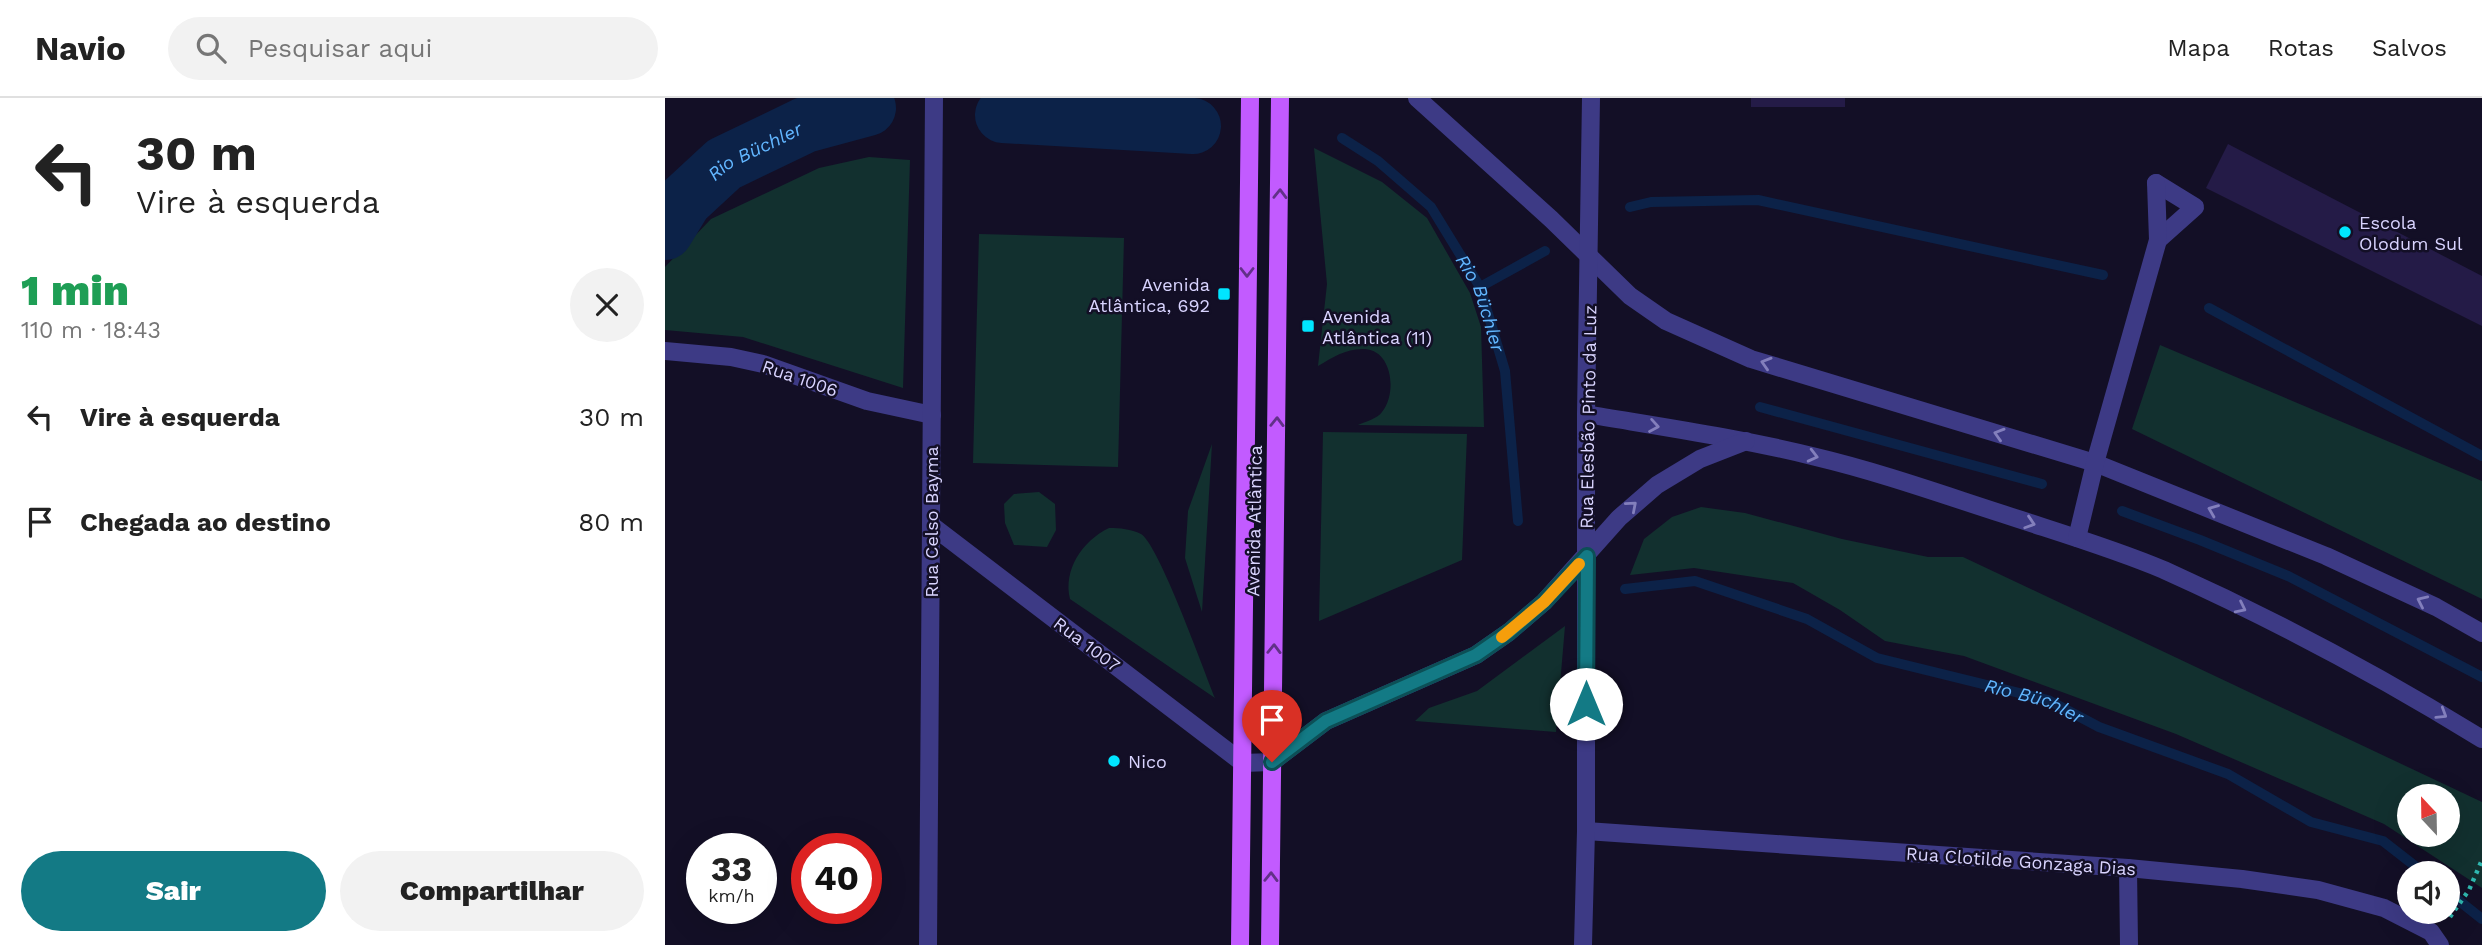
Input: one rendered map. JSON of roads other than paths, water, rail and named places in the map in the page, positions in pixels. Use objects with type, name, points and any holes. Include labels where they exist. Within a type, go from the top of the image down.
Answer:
[{"type":"main road","name":"Avenida Atlântica","points":[[1240,945],[1249,98]]},
{"type":"main road","name":"Avenida Atlântica","points":[[1270,945],[1280,98]]},
{"type":"street","name":"Rua Celso Bayma","points":[[928,945],[935,98]]},
{"type":"street","points":[[1417,98],[1590,255],[1630,296],[1666,321],[1751,359],[2095,463],[2326,556],[2436,607],[2482,633]]},
{"type":"street","name":"Rua Elesbão Pinto da Luz","points":[[1583,945],[1591,98]]},
{"type":"street","points":[[2077,538],[2095,463],[2158,240],[2156,183],[2195,207],[2158,240]]},
{"type":"street","name":"Rua 1006","points":[[665,351],[763,363],[867,401],[932,415]]},
{"type":"street","points":[[1587,414],[1746,441],[1817,457],[2077,538],[2162,569],[2331,652],[2411,695],[2482,739]]},
{"type":"street","points":[[1243,763],[1272,762],[1326,721],[1476,655],[1509,632],[1544,602],[1619,518],[1657,485],[1700,459],[1746,441]]},
{"type":"street","name":"Rua 1007","points":[[931,525],[1243,763]]},
{"type":"street","name":"Rua Clotilde Gonzaga Dias","points":[[1586,831],[2128,868],[2242,879],[2318,890],[2383,908],[2431,932],[2440,945]]},
{"type":"street","points":[[2128,868],[2129,945]]},
{"type":"waterway","name":"Rio Büchler","points":[[665,232],[684,201],[724,164],[805,125],[868,108]]},
{"type":"waterway","name":"Rio Büchler","points":[[1003,115],[1193,126]]},
{"type":"waterway","name":"Rio Büchler","points":[[1342,138],[1378,161],[1431,207],[1480,287],[1505,371],[1518,521]]},
{"type":"waterway","points":[[1630,207],[1651,202],[1758,200],[2103,275]]},
{"type":"waterway","points":[[1480,287],[1545,251]]},
{"type":"waterway","points":[[2209,308],[2482,456]]},
{"type":"waterway","points":[[1760,407],[2042,484]]},
{"type":"waterway","points":[[2122,511],[2288,576],[2482,677]]},
{"type":"waterway","name":"Rio Büchler","points":[[1625,589],[1695,581],[1807,619],[1877,658],[2048,700],[2099,727],[2228,774],[2311,822],[2383,841],[2409,861]]},
{"type":"waterway","name":"Rio Büchler","points":[[2460,902],[2482,919]]},
{"type":"place","name":"Escola Olodum Sul","points":[[2345,232]]},
{"type":"place","name":"Avenida Atlântica, 692","points":[[1224,294]]},
{"type":"place","name":"Avenida Atlântica (11)","points":[[1308,326]]},
{"type":"place","name":"Nico","points":[[1114,761]]}]
